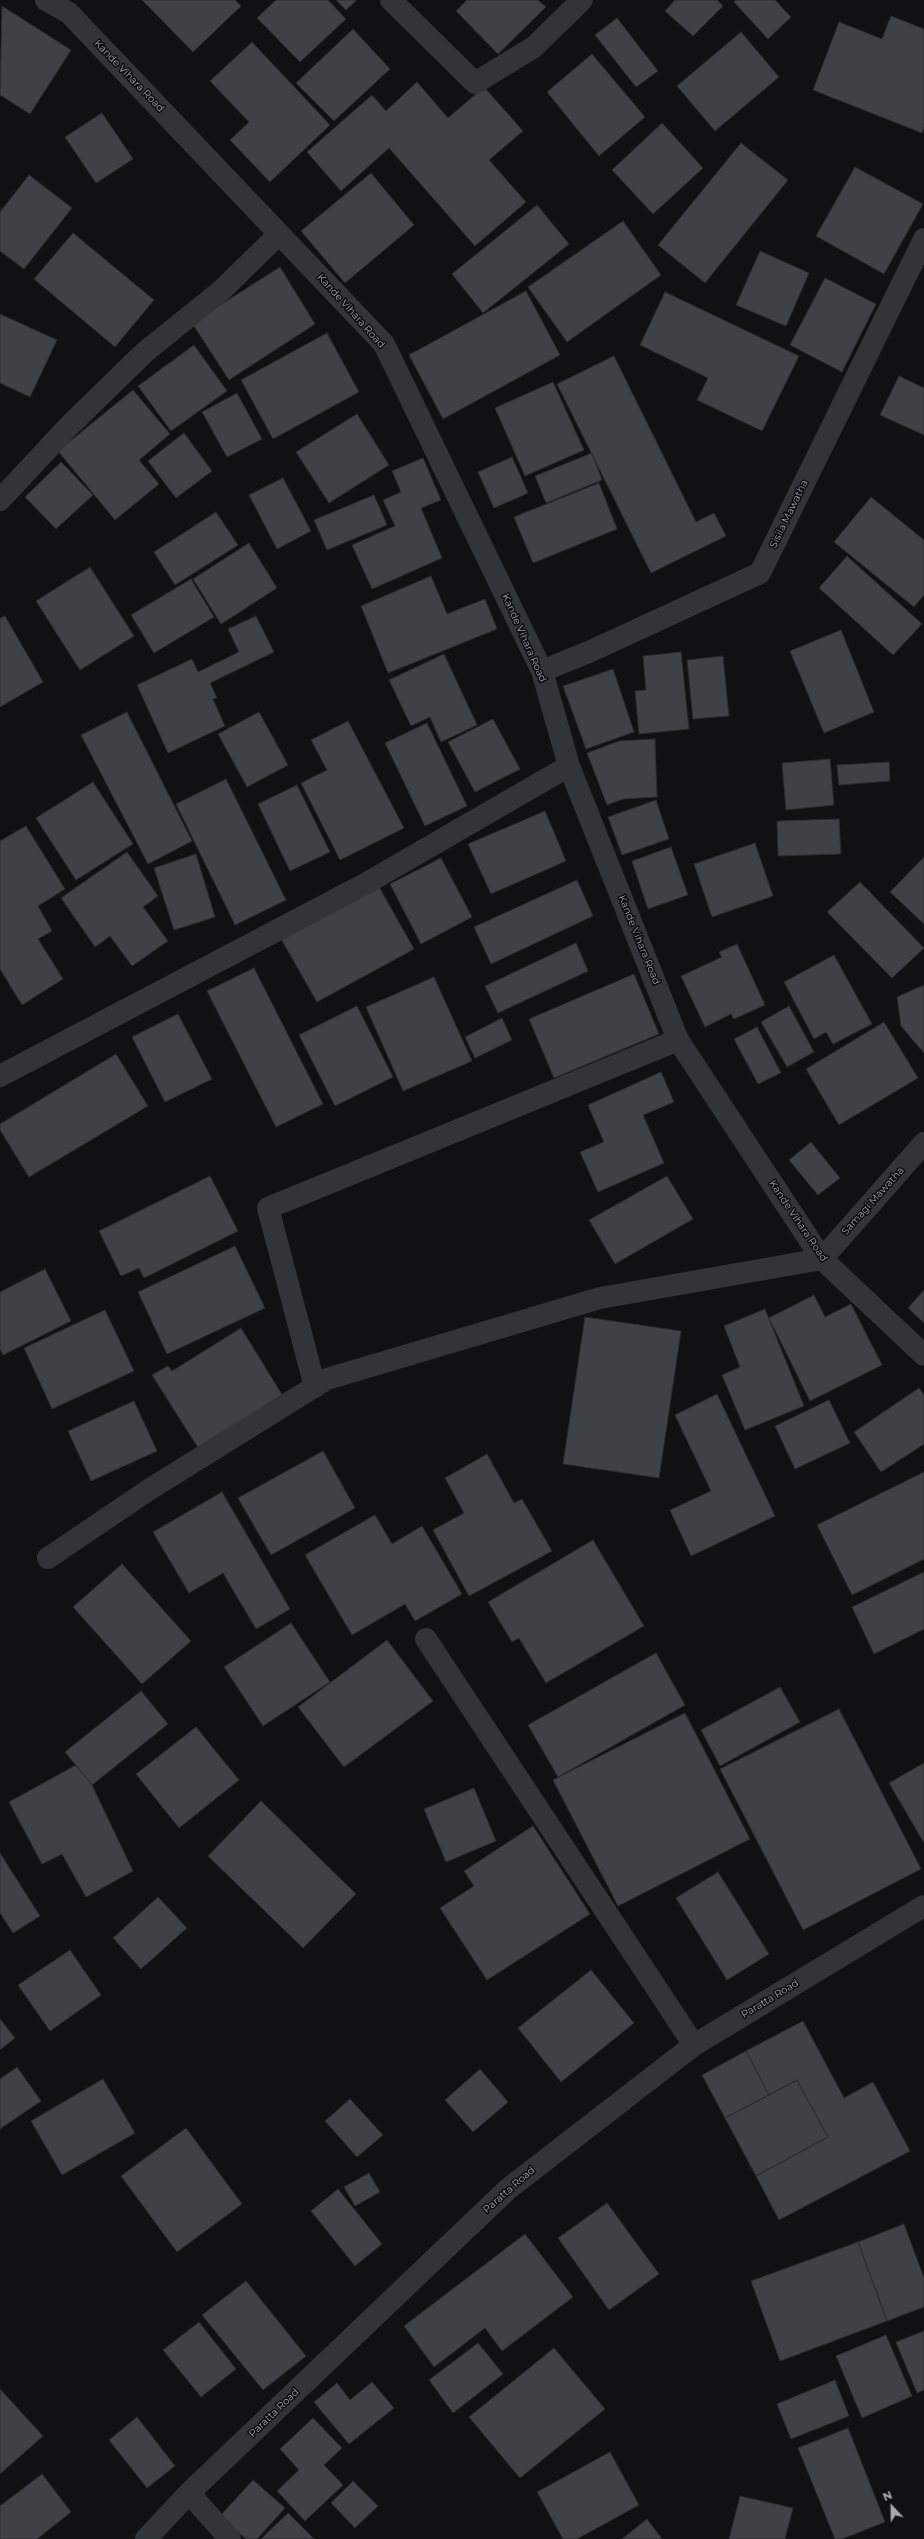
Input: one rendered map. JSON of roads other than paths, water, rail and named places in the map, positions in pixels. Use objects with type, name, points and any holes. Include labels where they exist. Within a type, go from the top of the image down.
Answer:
[{"type":"street","name":"Kande Vihara Road","points":[[46,0],[69,13],[384,344],[542,671],[569,766],[678,1040],[822,1259],[924,1355]]},
{"type":"street","points":[[391,0],[475,83],[534,47],[582,0]]},
{"type":"street","points":[[0,500],[69,426],[145,352],[222,290],[279,234]]},
{"type":"street","name":"Sisila Mawatha","points":[[542,671],[591,651],[760,573],[924,240]]},
{"type":"street","points":[[0,1076],[365,884],[569,766]]},
{"type":"street","points":[[315,1386],[268,1208],[678,1040]]},
{"type":"street","name":"Samagi Mawatha","points":[[822,1259],[924,1143]]},
{"type":"street","points":[[48,1558],[150,1489],[327,1379],[600,1298],[822,1259]]},
{"type":"street","points":[[426,1639],[694,2045]]},
{"type":"street","name":"Paratta Road","points":[[146,2539],[189,2493],[508,2189],[694,2045],[924,1906]]},
{"type":"street","points":[[189,2493],[230,2539]]}]
